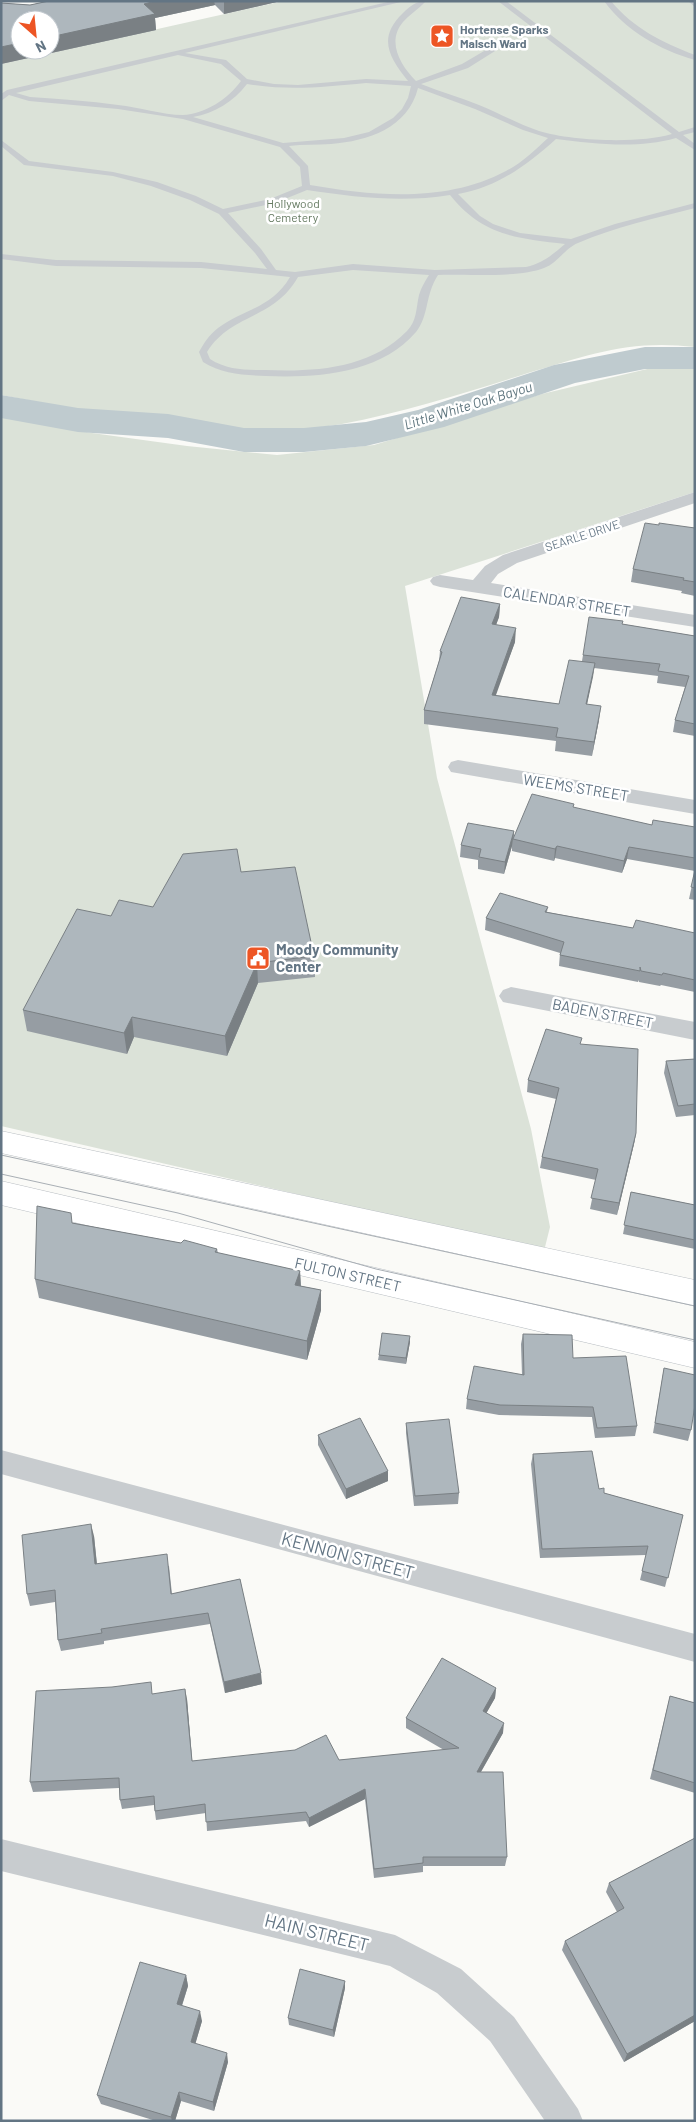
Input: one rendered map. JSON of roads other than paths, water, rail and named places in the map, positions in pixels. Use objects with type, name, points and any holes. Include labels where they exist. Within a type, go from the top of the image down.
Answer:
[{"type":"main road","points":[[1,1142],[497,1251],[695,1292]]},
{"type":"main road","name":"FULTON STREET","points":[[1,1193],[695,1355]]},
{"type":"street","name":"SEARLE DRIVE","points":[[479,587],[485,574],[492,568],[510,559],[695,497]]},
{"type":"street","name":"CALENDAR STREET","points":[[440,580],[695,621]]},
{"type":"street","name":"WEEMS STREET","points":[[458,767],[695,807]]},
{"type":"street","name":"BADEN STREET","points":[[511,996],[695,1031]]},
{"type":"street","name":"KENNON STREET","points":[[1,1462],[695,1648]]},
{"type":"street","name":"HAIN STREET","points":[[1,1856],[395,1951],[450,1982],[502,2029],[566,2121]]},
{"type":"lane","points":[[3,94],[402,1]]},
{"type":"lane","points":[[3,94],[118,107],[184,117],[283,145],[346,140],[379,130],[394,122],[409,106],[414,95],[415,84],[397,63],[392,53],[391,38],[398,22],[423,1]]},
{"type":"lane","points":[[501,1],[695,148]]},
{"type":"lane","points":[[607,1],[614,12],[634,28],[663,45],[695,58]]},
{"type":"lane","points":[[691,1],[695,5]]},
{"type":"lane","points":[[223,62],[231,45],[240,38]]},
{"type":"lane","points":[[415,84],[465,66],[499,46]]},
{"type":"lane","points":[[172,54],[223,62],[245,81],[286,87],[366,81],[415,84],[469,103],[530,130],[554,137],[618,141],[664,138],[695,129]]},
{"type":"lane","points":[[184,117],[203,113],[230,98],[245,81]]},
{"type":"lane","points":[[203,113],[204,123]]},
{"type":"lane","points":[[222,212],[272,201],[306,187],[388,197],[452,192],[508,173],[525,162],[554,137]]},
{"type":"lane","points":[[1,142],[27,163],[94,170],[137,179],[178,192],[222,212],[258,251],[272,271]]},
{"type":"lane","points":[[283,145],[304,166],[306,187]]},
{"type":"lane","points":[[452,192],[461,205],[475,219],[491,227],[518,234],[572,242]]},
{"type":"lane","points":[[1,256],[56,263],[161,263],[295,274],[337,268],[368,267],[435,273],[526,270],[542,266],[552,260],[572,242],[618,226],[695,206]]},
{"type":"lane","points":[[295,274],[286,292],[273,303],[228,326],[206,344],[203,352],[206,360],[224,370],[289,374],[332,370],[367,361],[395,347],[412,330],[422,314],[424,293],[435,273]]},
{"type":"waterway","name":"Little White Oak Bayou","points":[[1,406],[78,420],[168,426],[244,440],[304,440],[366,434],[430,419],[567,373],[645,358],[695,358]]},
{"type":"tram line","points":[[1,1155],[695,1306]]},
{"type":"tram line","points":[[1,1174],[178,1213],[376,1269],[695,1340]]},
{"type":"place","name":"Hortense Sparks Malsch Ward","points":[[442,36]]},
{"type":"place","name":"Moody Community Center","points":[[258,958]]},
{"type":"park label","name":"Hollywood Cemetery","points":[[293,210]]}]
